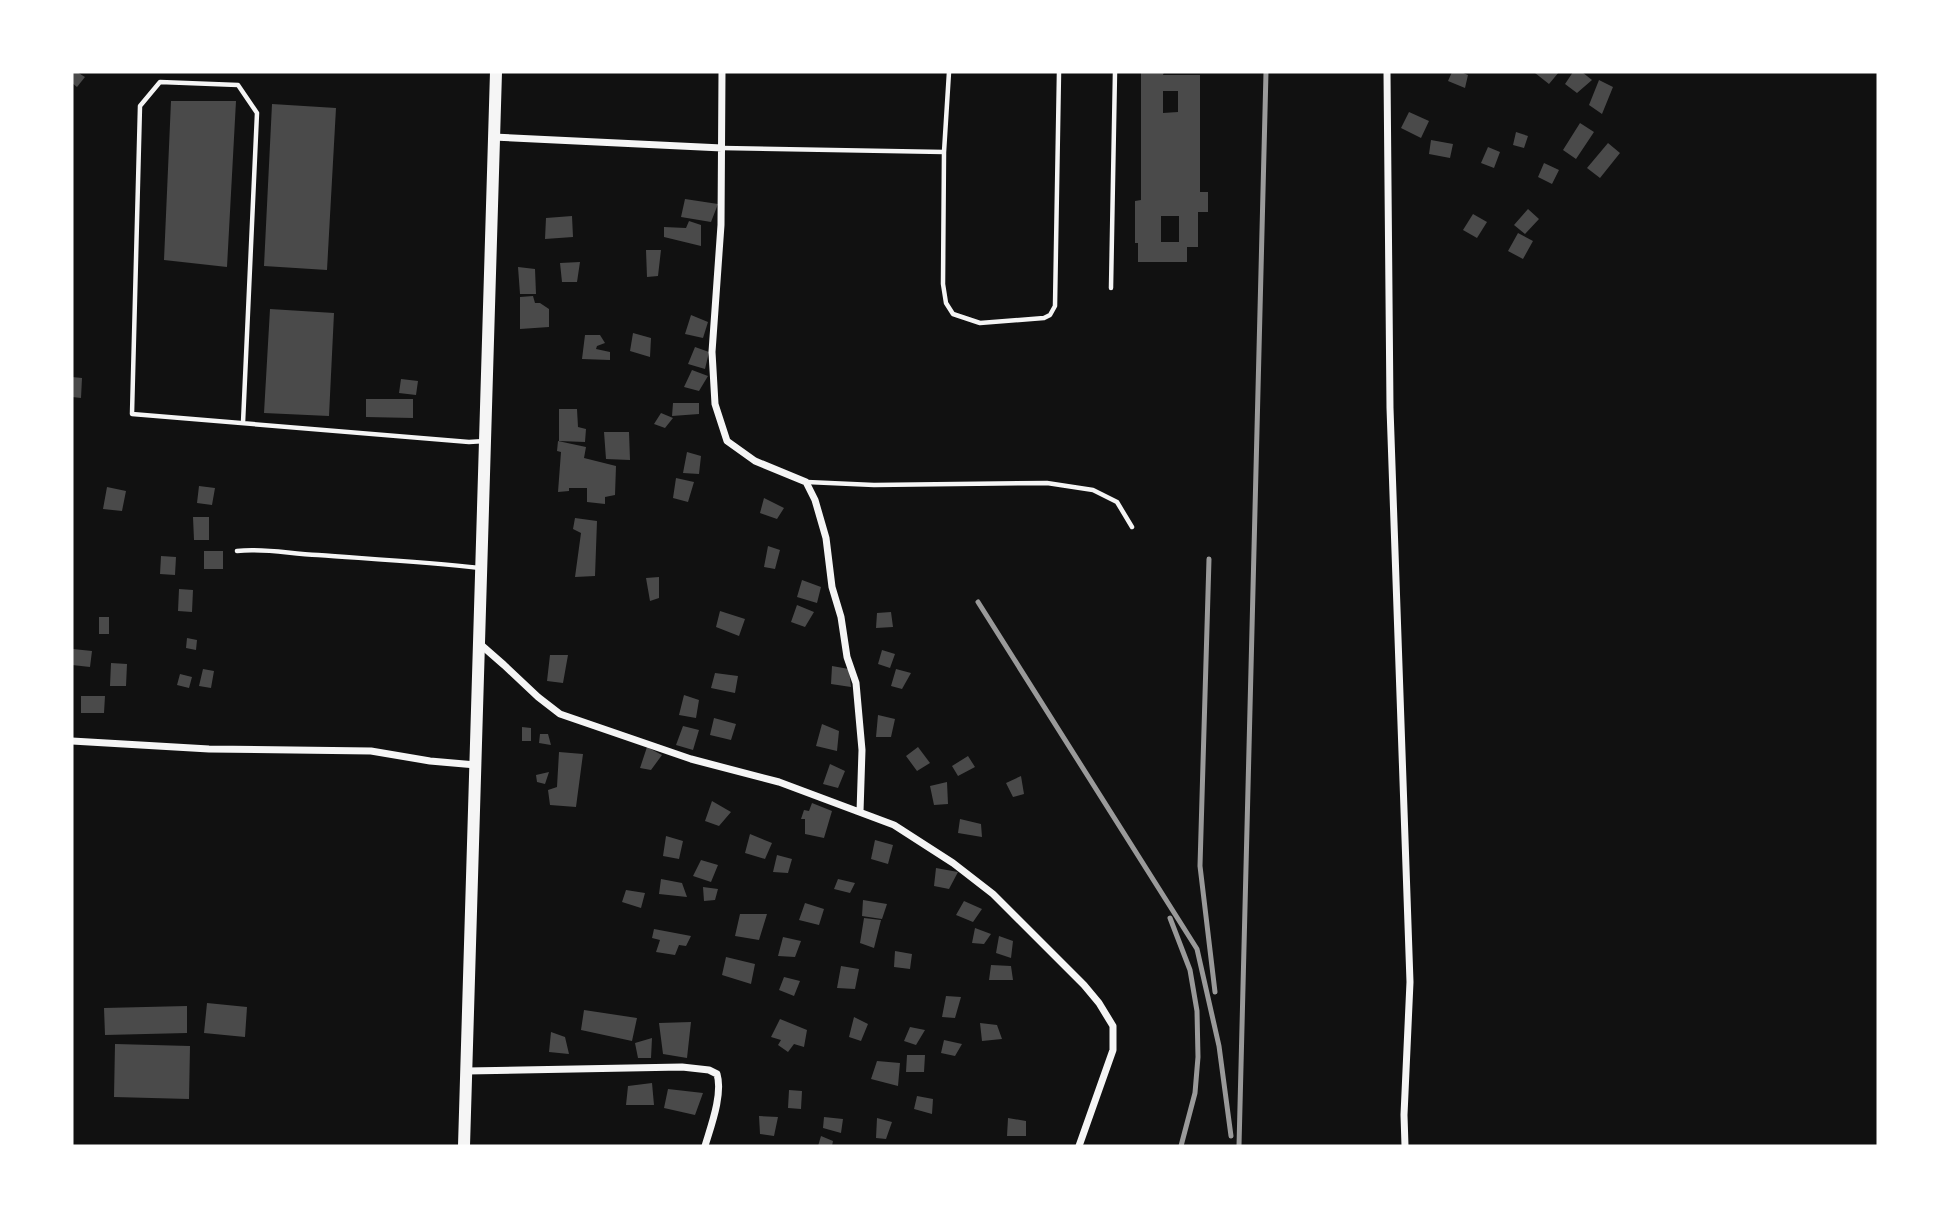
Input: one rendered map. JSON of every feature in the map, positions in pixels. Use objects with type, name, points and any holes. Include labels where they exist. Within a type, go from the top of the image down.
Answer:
[{"type":"main road","points":[[464,1146],[496,72]]},
{"type":"street","points":[[722,72],[721,225],[712,352],[715,404],[727,441],[755,461],[806,482],[815,500],[826,538],[832,587],[841,617],[847,657],[856,682],[862,750],[859,812]]},
{"type":"street","points":[[1387,72],[1390,408],[1410,982],[1405,1146]]},
{"type":"street","points":[[493,136],[722,148]]},
{"type":"street","points":[[479,643],[538,698],[560,714],[691,759],[779,782],[894,825],[953,863],[993,894],[1084,985],[1113,1026],[1113,1050],[1079,1146]]},
{"type":"street","points":[[72,741],[209,749],[372,751],[430,761],[476,765]]},
{"type":"street","points":[[467,1071],[682,1067],[709,1070],[717,1074],[720,1082],[705,1146]]},
{"type":"lane","points":[[949,72],[944,152],[943,284],[946,303],[953,314],[980,323],[1044,318],[1051,315],[1055,306],[1059,72]]},
{"type":"lane","points":[[1111,288],[1115,72]]},
{"type":"lane","points":[[243,423],[257,113],[238,85],[160,82],[140,106],[132,414],[469,442],[485,441]]},
{"type":"lane","points":[[722,148],[944,152]]},
{"type":"lane","points":[[806,482],[874,485],[1047,483],[1093,490],[1117,502],[1132,527]]},
{"type":"lane","points":[[237,551],[259,549],[481,568]]},
{"type":"building","points":[[72,72],[85,77],[77,87],[72,83]]},
{"type":"building","points":[[1141,72],[1200,75],[1200,192],[1208,192],[1208,212],[1198,212],[1198,247],[1187,247],[1187,262],[1138,262],[1135,201],[1141,200]],"holes":[[[1163,91],[1178,91],[1178,112],[1163,113]],[[1161,216],[1179,216],[1179,242],[1161,242]]]},
{"type":"building","points":[[1452,72],[1468,75],[1465,88],[1448,81]]},
{"type":"building","points":[[1559,72],[1549,84],[1535,73]]},
{"type":"building","points":[[1573,72],[1582,72],[1592,80],[1577,93],[1565,84]]},
{"type":"building","points":[[1599,80],[1613,87],[1602,114],[1589,105]]},
{"type":"building","points":[[171,101],[236,101],[227,267],[164,260]]},
{"type":"building","points":[[272,104],[336,108],[327,270],[264,266]]},
{"type":"building","points":[[1409,112],[1429,121],[1421,138],[1401,128]]},
{"type":"building","points":[[1580,123],[1594,132],[1576,159],[1563,150]]},
{"type":"building","points":[[1516,132],[1528,136],[1524,148],[1513,145]]},
{"type":"building","points":[[1431,140],[1453,144],[1450,158],[1429,154]]},
{"type":"building","points":[[1608,143],[1620,153],[1600,178],[1587,168]]},
{"type":"building","points":[[1488,147],[1500,152],[1494,168],[1481,163]]},
{"type":"building","points":[[1544,163],[1559,170],[1552,184],[1538,177]]},
{"type":"building","points":[[685,199],[718,204],[711,222],[681,217]]},
{"type":"building","points":[[1528,209],[1539,219],[1525,234],[1514,225]]},
{"type":"building","points":[[1473,214],[1487,222],[1477,238],[1463,230]]},
{"type":"building","points":[[572,216],[573,237],[545,239],[546,218]]},
{"type":"building","points":[[689,221],[701,225],[701,246],[664,237],[664,227],[686,228]]},
{"type":"building","points":[[1518,233],[1533,241],[1523,259],[1508,251]]},
{"type":"building","points":[[646,250],[661,250],[658,276],[647,277]]},
{"type":"building","points":[[580,262],[577,282],[562,282],[560,263]]},
{"type":"building","points":[[518,267],[535,269],[536,294],[520,294]]},
{"type":"building","points":[[533,296],[535,303],[549,309],[549,327],[520,329],[520,297]]},
{"type":"building","points":[[270,309],[334,313],[329,416],[264,413]]},
{"type":"building","points":[[691,315],[708,322],[703,338],[685,334]]},
{"type":"building","points":[[633,333],[651,338],[650,357],[630,351]]},
{"type":"building","points":[[585,335],[600,335],[605,343],[596,349],[610,352],[610,360],[582,359]]},
{"type":"building","points":[[695,347],[709,352],[705,369],[688,364]]},
{"type":"building","points":[[692,370],[708,376],[699,391],[684,387]]},
{"type":"building","points":[[72,377],[82,378],[81,398],[72,397]]},
{"type":"building","points":[[401,379],[418,381],[416,395],[399,393]]},
{"type":"building","points":[[366,399],[413,399],[413,418],[366,417]]},
{"type":"building","points":[[673,403],[699,403],[699,414],[672,416]]},
{"type":"building","points":[[559,409],[577,409],[578,427],[586,429],[585,442],[559,441]]},
{"type":"building","points":[[661,413],[673,418],[665,428],[654,424]]},
{"type":"building","points":[[604,432],[629,432],[630,460],[606,459]]},
{"type":"building","points":[[558,441],[586,447],[584,458],[616,466],[615,495],[605,497],[605,504],[587,502],[587,488],[569,488],[569,491],[558,492],[561,452],[557,451]]},
{"type":"building","points":[[687,452],[701,456],[699,474],[683,473]]},
{"type":"building","points":[[676,478],[694,482],[688,502],[673,498]]},
{"type":"building","points":[[199,486],[215,488],[212,505],[197,503]]},
{"type":"building","points":[[107,487],[126,491],[122,511],[103,509]]},
{"type":"building","points":[[764,498],[784,508],[777,519],[760,513]]},
{"type":"building","points":[[193,517],[209,517],[209,540],[194,540]]},
{"type":"building","points":[[575,518],[597,521],[595,576],[575,577],[581,533],[573,529]]},
{"type":"building","points":[[768,546],[780,550],[775,569],[764,567]]},
{"type":"building","points":[[204,551],[223,551],[223,569],[204,569]]},
{"type":"building","points":[[161,556],[176,557],[175,575],[160,574]]},
{"type":"building","points":[[659,577],[659,598],[650,601],[646,578]]},
{"type":"building","points":[[802,580],[821,587],[817,603],[797,597]]},
{"type":"building","points":[[179,589],[193,590],[192,612],[178,611]]},
{"type":"building","points":[[797,605],[814,612],[805,627],[791,622]]},
{"type":"building","points":[[720,611],[745,619],[739,636],[716,627]]},
{"type":"building","points":[[891,612],[893,627],[876,628],[877,613]]},
{"type":"building","points":[[99,617],[109,617],[109,634],[99,634]]},
{"type":"building","points":[[187,638],[197,640],[196,650],[186,648]]},
{"type":"building","points":[[73,649],[92,651],[90,667],[72,665]]},
{"type":"building","points":[[882,650],[895,654],[890,668],[878,664]]},
{"type":"building","points":[[550,655],[568,655],[563,683],[547,681]]},
{"type":"building","points":[[111,663],[127,664],[126,686],[110,686]]},
{"type":"building","points":[[832,666],[849,669],[851,687],[831,684]]},
{"type":"building","points":[[203,669],[214,671],[211,688],[199,686]]},
{"type":"building","points":[[896,669],[911,673],[902,689],[891,686]]},
{"type":"building","points":[[715,673],[738,676],[735,693],[711,688]]},
{"type":"building","points":[[180,674],[192,677],[189,688],[177,685]]},
{"type":"building","points":[[684,695],[699,700],[696,718],[679,715]]},
{"type":"building","points":[[81,696],[105,696],[104,713],[81,713]]},
{"type":"building","points":[[878,715],[895,719],[891,737],[876,737]]},
{"type":"building","points":[[714,718],[736,724],[731,740],[710,735]]},
{"type":"building","points":[[822,724],[839,731],[837,751],[816,746]]},
{"type":"building","points":[[683,726],[699,730],[693,750],[676,745]]},
{"type":"building","points":[[522,727],[531,728],[531,741],[522,741]]},
{"type":"building","points":[[540,734],[548,734],[551,745],[539,743]]},
{"type":"building","points":[[647,747],[662,755],[651,770],[640,768]]},
{"type":"building","points":[[918,747],[930,763],[917,771],[906,756]]},
{"type":"building","points":[[559,752],[583,754],[576,807],[550,805],[548,790],[557,787]]},
{"type":"building","points":[[968,756],[975,767],[958,776],[952,766]]},
{"type":"building","points":[[830,764],[845,771],[838,788],[823,784]]},
{"type":"building","points":[[549,772],[545,784],[537,782],[536,775]]},
{"type":"building","points":[[1021,776],[1024,794],[1013,797],[1006,783]]},
{"type":"building","points":[[947,782],[948,804],[934,805],[930,786]]},
{"type":"building","points":[[712,801],[731,812],[719,826],[705,821]]},
{"type":"building","points":[[812,803],[832,811],[824,838],[805,834],[805,819],[801,819],[804,810],[809,811]]},
{"type":"building","points":[[960,819],[981,824],[982,837],[958,833]]},
{"type":"building","points":[[750,834],[772,843],[765,859],[745,853]]},
{"type":"building","points":[[666,836],[683,841],[679,859],[663,856]]},
{"type":"building","points":[[875,840],[893,845],[888,864],[871,859]]},
{"type":"building","points":[[777,855],[792,859],[788,873],[773,872]]},
{"type":"building","points":[[701,860],[718,865],[711,882],[693,876]]},
{"type":"building","points":[[936,868],[958,872],[949,889],[934,886]]},
{"type":"building","points":[[661,879],[682,883],[687,897],[659,894]]},
{"type":"building","points":[[838,879],[855,883],[850,893],[834,889]]},
{"type":"building","points":[[703,887],[718,889],[715,900],[704,901]]},
{"type":"building","points":[[626,890],[645,893],[641,908],[622,902]]},
{"type":"building","points":[[863,900],[887,904],[882,919],[862,916]]},
{"type":"building","points":[[964,901],[982,909],[973,922],[956,915]]},
{"type":"building","points":[[805,903],[824,909],[819,925],[799,920]]},
{"type":"building","points":[[740,914],[767,914],[759,940],[735,936]]},
{"type":"building","points":[[864,918],[881,920],[874,948],[860,943]]},
{"type":"building","points":[[975,928],[991,934],[984,944],[972,943]]},
{"type":"building","points":[[654,929],[691,936],[686,946],[679,945],[675,955],[656,952],[660,940],[652,938]]},
{"type":"building","points":[[999,936],[1013,941],[1011,958],[996,953]]},
{"type":"building","points":[[783,937],[801,941],[795,957],[778,956]]},
{"type":"building","points":[[895,951],[912,954],[910,969],[894,967]]},
{"type":"building","points":[[726,957],[755,964],[751,984],[722,975]]},
{"type":"building","points":[[991,965],[1011,966],[1013,980],[989,980]]},
{"type":"building","points":[[841,966],[859,969],[855,989],[837,988]]},
{"type":"building","points":[[784,977],[800,981],[794,996],[779,990]]},
{"type":"building","points":[[946,996],[961,997],[955,1018],[942,1017]]},
{"type":"building","points":[[207,1003],[247,1007],[245,1037],[204,1033]]},
{"type":"building","points":[[187,1006],[187,1033],[105,1035],[104,1008]]},
{"type":"building","points":[[584,1010],[637,1018],[632,1041],[581,1030]]},
{"type":"building","points":[[854,1017],[868,1024],[861,1041],[849,1037]]},
{"type":"building","points":[[780,1019],[807,1030],[804,1047],[794,1044],[788,1052],[778,1045],[781,1040],[771,1037]]},
{"type":"building","points":[[691,1022],[687,1058],[663,1054],[659,1023]]},
{"type":"building","points":[[980,1023],[997,1025],[1002,1039],[982,1041]]},
{"type":"building","points":[[910,1027],[925,1030],[916,1045],[904,1041]]},
{"type":"building","points":[[551,1032],[565,1037],[569,1054],[549,1052]]},
{"type":"building","points":[[652,1038],[651,1058],[638,1058],[635,1043]]},
{"type":"building","points":[[944,1040],[962,1044],[955,1056],[941,1053]]},
{"type":"building","points":[[115,1044],[190,1046],[189,1099],[114,1097]]},
{"type":"building","points":[[907,1055],[925,1055],[924,1072],[906,1072]]},
{"type":"building","points":[[877,1061],[900,1063],[898,1086],[871,1079]]},
{"type":"building","points":[[652,1083],[654,1105],[626,1105],[628,1086]]},
{"type":"building","points":[[668,1089],[703,1093],[695,1115],[664,1108]]},
{"type":"building","points":[[789,1090],[802,1091],[801,1109],[788,1108]]},
{"type":"building","points":[[917,1096],[933,1099],[932,1114],[914,1109]]},
{"type":"building","points":[[759,1116],[778,1117],[774,1136],[760,1134]]},
{"type":"building","points":[[824,1117],[843,1119],[841,1133],[823,1128]]},
{"type":"building","points":[[877,1118],[892,1122],[886,1139],[876,1138]]},
{"type":"building","points":[[1008,1118],[1026,1121],[1026,1136],[1007,1136]]},
{"type":"building","points":[[821,1136],[833,1141],[832,1146],[818,1146]]},
{"type":"railway","points":[[1239,1146],[1266,72]]},
{"type":"railway","points":[[1209,559],[1200,866],[1215,992]]},
{"type":"railway","points":[[978,602],[1197,949],[1219,1046],[1231,1136]]},
{"type":"railway","points":[[1170,918],[1190,970],[1197,1011],[1198,1057],[1195,1093],[1181,1146]]}]
